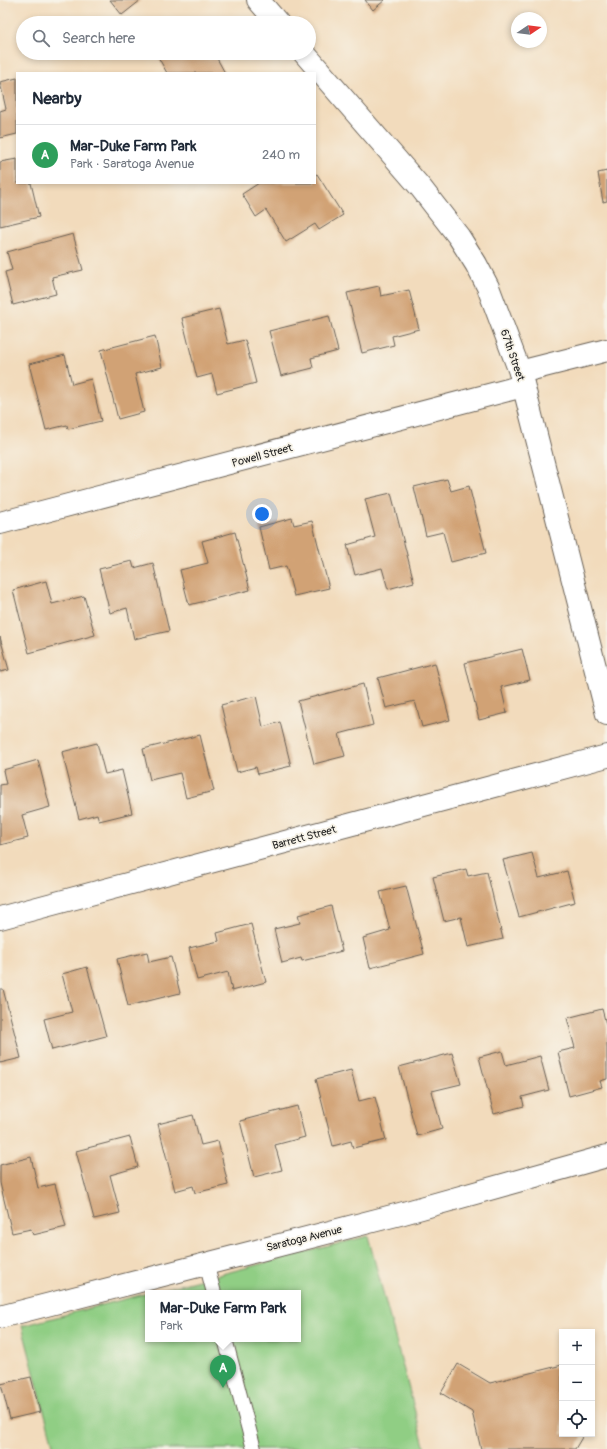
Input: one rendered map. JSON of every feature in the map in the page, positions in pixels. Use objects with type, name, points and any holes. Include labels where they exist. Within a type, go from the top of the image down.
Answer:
[{"type":"street","points":[[258,0],[272,16]]},
{"type":"street","name":"67th Street","points":[[310,60],[421,188],[459,237],[488,287],[522,379],[607,714]]},
{"type":"street","name":"Powell Street","points":[[0,523],[522,379],[607,350]]},
{"type":"street","name":"Barrett Street","points":[[0,918],[607,756]]},
{"type":"street","name":"Saratoga Avenue","points":[[0,1317],[400,1214],[607,1156]]},
{"type":"lane","points":[[206,1263],[213,1290]]},
{"type":"lane","points":[[227,1342],[254,1449]]},
{"type":"green space","points":[[368,1236],[425,1449],[54,1449],[22,1326],[145,1294],[145,1342],[301,1342],[301,1290],[161,1290]]},
{"type":"building","points":[[110,0],[141,0],[122,15]]},
{"type":"building","points":[[365,0],[385,0],[373,10]]},
{"type":"building","points":[[160,60],[218,60],[224,72],[166,72]]},
{"type":"building","points":[[16,78],[16,134],[0,138],[0,111],[6,109],[0,82]]},
{"type":"building","points":[[16,159],[16,184],[31,184],[39,217],[0,226],[0,162]]},
{"type":"building","points":[[607,171],[607,201],[603,202],[598,173]]},
{"type":"building","points":[[316,174],[343,215],[319,230],[315,224],[286,242],[266,210],[256,217],[242,194],[257,184],[316,184]]},
{"type":"building","points":[[73,234],[83,270],[52,277],[56,294],[13,305],[5,272],[12,270],[7,252]]},
{"type":"building","points":[[379,286],[381,296],[409,290],[419,329],[392,336],[394,345],[362,353],[347,293]]},
{"type":"building","points":[[219,309],[228,344],[245,340],[256,383],[217,393],[212,374],[197,378],[182,318]]},
{"type":"building","points":[[329,316],[338,351],[311,358],[313,368],[281,376],[269,331]]},
{"type":"building","points":[[155,336],[162,367],[135,374],[144,412],[118,419],[101,350]]},
{"type":"building","points":[[65,355],[72,384],[91,379],[101,421],[68,429],[67,425],[46,430],[29,364]]},
{"type":"building","points":[[447,479],[451,491],[469,486],[486,553],[451,562],[443,532],[426,536],[414,487]]},
{"type":"building","points":[[391,493],[414,582],[388,589],[382,568],[355,575],[347,545],[375,537],[365,499]]},
{"type":"building","points":[[292,518],[294,525],[312,521],[329,588],[294,596],[286,566],[269,570],[259,527]]},
{"type":"building","points":[[235,532],[250,590],[189,605],[180,570],[208,563],[202,541]]},
{"type":"building","points":[[132,561],[134,568],[153,563],[169,631],[134,639],[127,608],[110,613],[99,569]]},
{"type":"building","points":[[46,581],[52,604],[84,596],[95,635],[29,653],[13,590]]},
{"type":"building","points":[[0,637],[9,670],[0,672]]},
{"type":"building","points":[[522,649],[530,680],[501,687],[507,713],[479,720],[465,663]]},
{"type":"building","points":[[435,663],[450,720],[422,727],[415,701],[386,708],[378,678]]},
{"type":"building","points":[[363,684],[373,725],[339,734],[345,756],[314,764],[298,701]]},
{"type":"building","points":[[256,696],[263,727],[280,722],[291,766],[258,774],[256,767],[237,772],[221,705]]},
{"type":"building","points":[[200,735],[214,791],[186,798],[180,773],[150,780],[143,749]]},
{"type":"building","points":[[97,743],[105,774],[122,770],[132,813],[99,821],[97,814],[79,819],[62,752]]},
{"type":"building","points":[[38,760],[50,807],[22,815],[28,838],[0,845],[0,785],[6,784],[3,770]]},
{"type":"building","points":[[532,853],[539,878],[567,871],[575,902],[519,917],[503,860]]},
{"type":"building","points":[[466,869],[468,876],[487,872],[503,939],[468,947],[461,917],[444,921],[433,877]]},
{"type":"building","points":[[406,886],[424,954],[370,968],[363,938],[390,930],[380,892]]},
{"type":"building","points":[[331,906],[342,951],[302,961],[301,958],[282,963],[274,929],[300,923],[298,915]]},
{"type":"building","points":[[251,924],[266,982],[232,991],[228,972],[197,980],[189,948],[219,941],[217,933]]},
{"type":"building","points":[[147,952],[149,962],[171,957],[180,993],[128,1006],[117,959]]},
{"type":"building","points":[[87,967],[106,1036],[52,1050],[44,1019],[72,1012],[62,974]]},
{"type":"building","points":[[0,989],[3,989],[21,1058],[0,1063]]},
{"type":"building","points":[[602,1009],[607,1028],[607,1079],[600,1081],[602,1087],[569,1096],[558,1052],[575,1048],[567,1018]]},
{"type":"building","points":[[502,1051],[506,1065],[540,1056],[549,1090],[522,1097],[524,1106],[494,1114],[479,1057]]},
{"type":"building","points":[[452,1053],[461,1084],[432,1091],[442,1129],[417,1136],[399,1067]]},
{"type":"building","points":[[351,1070],[359,1101],[375,1097],[386,1140],[353,1148],[351,1141],[333,1146],[316,1079]]},
{"type":"building","points":[[297,1106],[305,1137],[275,1145],[282,1170],[254,1177],[240,1121]]},
{"type":"building","points":[[193,1115],[201,1145],[218,1141],[228,1185],[195,1193],[193,1186],[175,1191],[158,1124]]},
{"type":"building","points":[[130,1137],[138,1167],[110,1175],[120,1213],[94,1219],[76,1151]]},
{"type":"building","points":[[31,1157],[38,1188],[55,1184],[66,1227],[33,1235],[31,1229],[12,1233],[0,1183],[0,1165]]},
{"type":"building","points":[[458,1364],[490,1383],[559,1366],[559,1437],[582,1437],[575,1449],[481,1449],[472,1412],[441,1393]]},
{"type":"building","points":[[31,1377],[40,1412],[10,1419],[1,1384]]},
{"type":"place","name":"Mar-Duke Farm Park","points":[[223,1388]]}]
